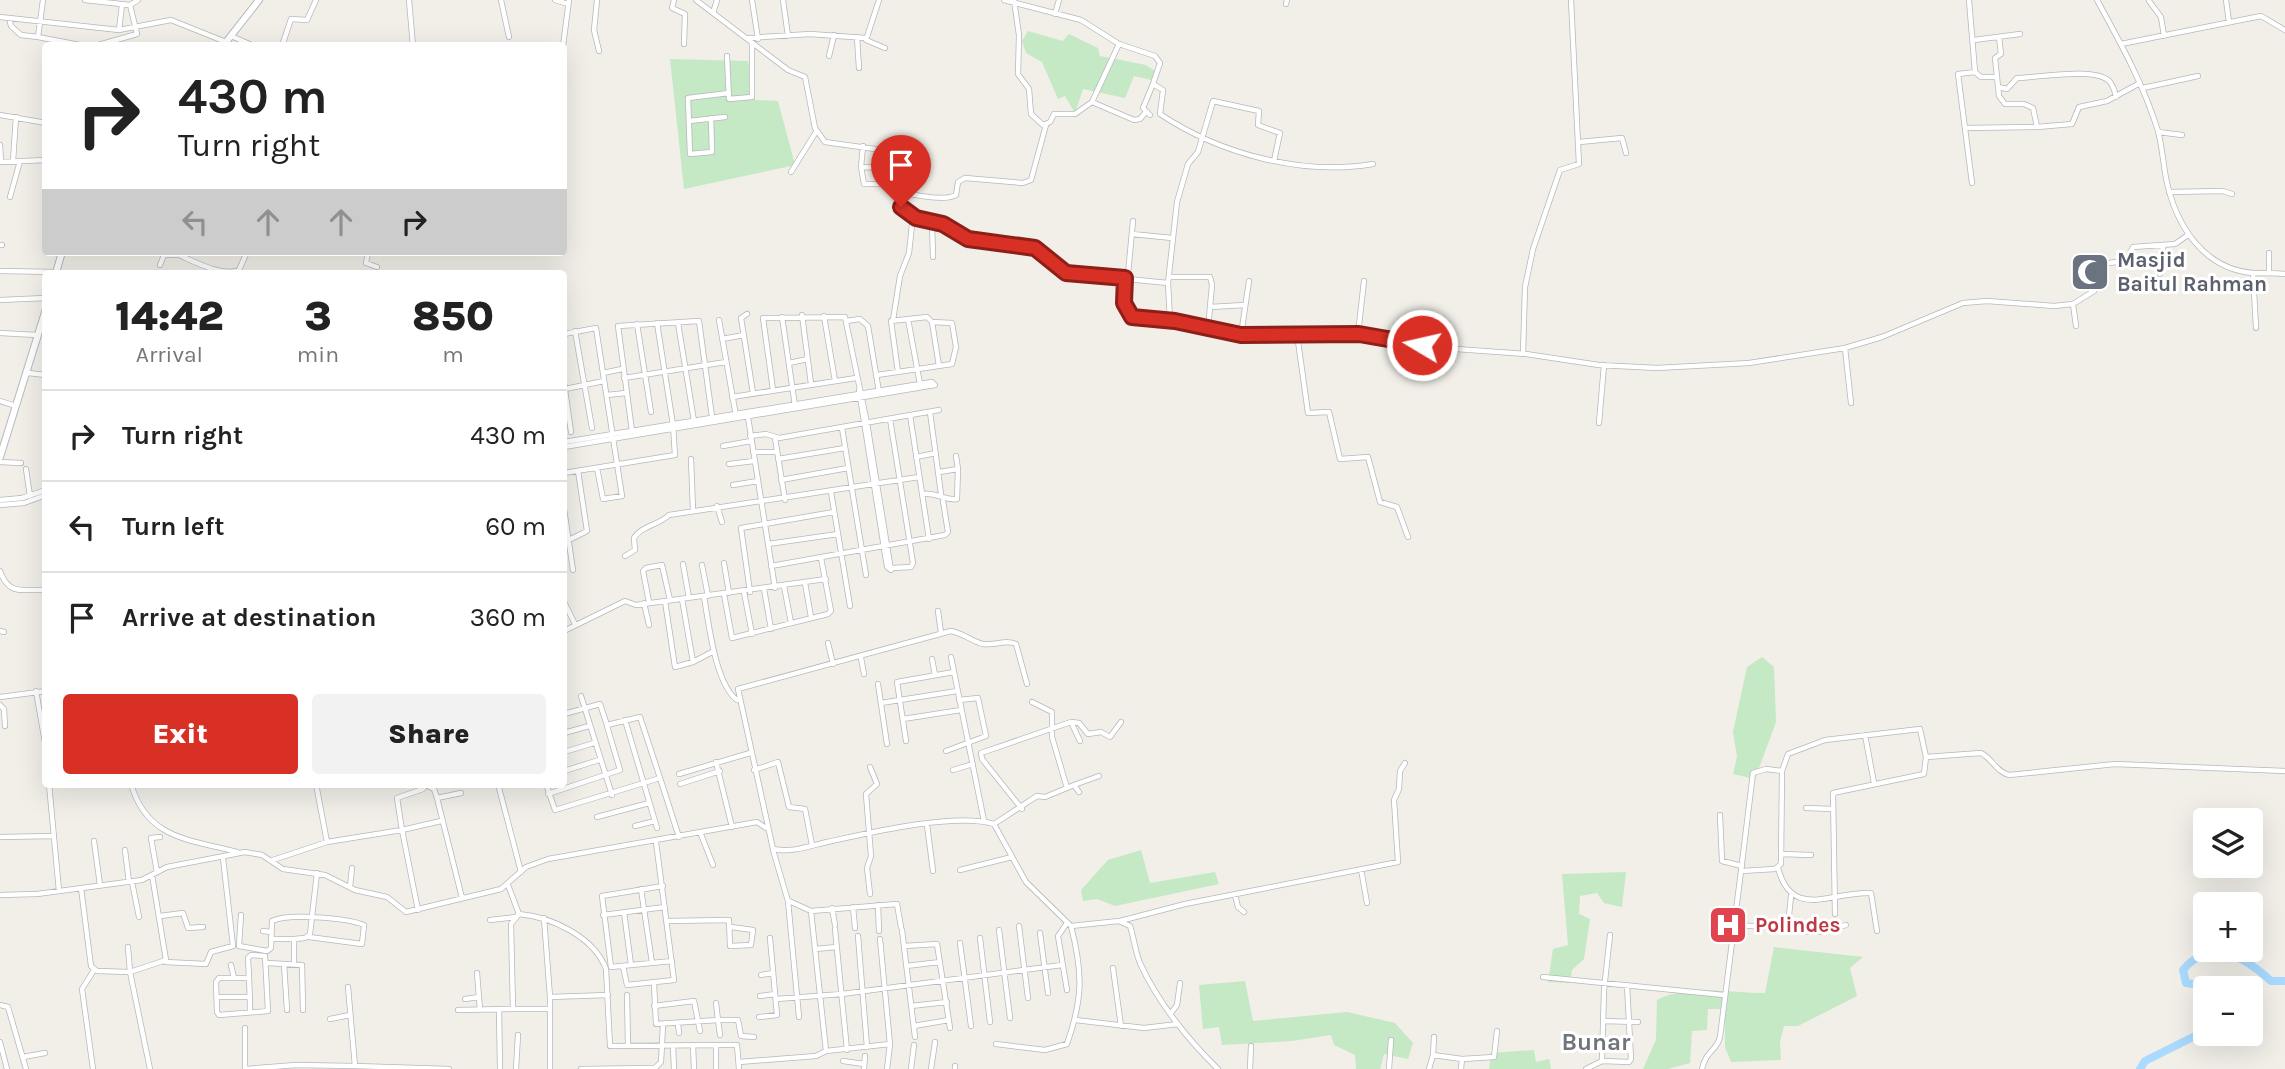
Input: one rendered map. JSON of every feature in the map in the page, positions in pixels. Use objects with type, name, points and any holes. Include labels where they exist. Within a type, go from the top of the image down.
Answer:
[{"type":"main road","points":[[226,42],[259,0]]},
{"type":"main road","points":[[0,460],[42,321]]},
{"type":"street","points":[[38,37],[43,0]]},
{"type":"street","points":[[85,0],[130,5],[138,0]]},
{"type":"street","points":[[283,42],[292,19],[307,20],[316,0]]},
{"type":"street","points":[[408,0],[413,42]]},
{"type":"street","points":[[501,0],[509,37]]},
{"type":"street","points":[[555,0],[569,2],[563,42]]},
{"type":"street","points":[[597,0],[594,30],[598,51]]},
{"type":"street","points":[[674,0],[672,8],[685,14],[684,44]]},
{"type":"street","points":[[696,0],[788,70],[805,77],[816,132],[825,142],[882,150],[886,184]]},
{"type":"street","points":[[713,13],[717,0]]},
{"type":"street","points":[[752,0],[758,39]]},
{"type":"street","points":[[783,0],[788,36]]},
{"type":"street","points":[[879,0],[866,38],[867,43],[885,48]]},
{"type":"street","points":[[1004,0],[1081,19],[1119,44],[1159,59],[1153,84],[1147,93],[1148,114],[1134,121],[1092,102]]},
{"type":"street","points":[[1055,13],[1059,0]]},
{"type":"street","points":[[1523,354],[1525,287],[1533,249],[1560,170],[1579,164],[1572,0]]},
{"type":"street","points":[[1969,0],[1975,72]]},
{"type":"street","points":[[2097,0],[2141,85],[2158,132],[2169,192],[2179,221],[2188,235],[2215,260],[2253,273],[2285,274]]},
{"type":"street","points":[[2225,0],[2229,22]]},
{"type":"street","points":[[2149,1],[2161,17],[2164,36]]},
{"type":"street","points":[[1014,2],[1019,34],[1018,74],[1029,89],[1031,114],[1046,125]]},
{"type":"street","points":[[118,3],[119,30]]},
{"type":"street","points":[[111,42],[136,36],[130,5]]},
{"type":"street","points":[[2121,44],[2266,16],[2285,30]]},
{"type":"street","points":[[0,17],[119,30],[171,20],[220,42]]},
{"type":"street","points":[[9,18],[11,26],[21,35],[64,42]]},
{"type":"street","points":[[1974,40],[2020,34]]},
{"type":"street","points":[[749,40],[834,35],[866,38]]},
{"type":"street","points":[[829,56],[834,35]]},
{"type":"street","points":[[231,36],[245,42]]},
{"type":"street","points":[[857,37],[859,68]]},
{"type":"street","points":[[1999,37],[2001,54],[1996,58],[1996,77],[2001,101],[2005,104],[2033,107],[2037,127]]},
{"type":"street","points":[[727,55],[729,99],[752,97],[749,40]]},
{"type":"street","points":[[863,146],[861,167],[867,186],[886,184],[900,192],[947,198],[956,195],[958,182],[965,178],[1023,183],[1031,180],[1046,125],[1054,114],[1075,114],[1092,102],[1119,44]]},
{"type":"street","points":[[1972,183],[1958,74],[1975,72],[1981,77],[1996,77]]},
{"type":"street","points":[[1997,86],[2007,89],[2017,78],[2076,73],[2105,78],[2111,83],[2116,97]]},
{"type":"street","points":[[1965,128],[2072,124],[2079,107],[2116,97],[2141,85],[2198,76]]},
{"type":"street","points":[[1153,84],[1163,90],[1160,114],[1203,136],[1274,161],[1339,168],[1373,164]]},
{"type":"street","points":[[711,118],[712,152],[690,154],[688,98],[729,93]]},
{"type":"street","points":[[1170,320],[1169,280],[1177,202],[1188,164],[1197,153],[1213,101],[1259,110],[1258,125],[1279,134],[1274,161]]},
{"type":"street","points":[[0,115],[42,122]]},
{"type":"street","points":[[13,161],[16,117]]},
{"type":"street","points":[[689,121],[725,117]]},
{"type":"street","points":[[791,172],[816,132]]},
{"type":"street","points":[[2158,132],[2182,135]]},
{"type":"street","points":[[1579,142],[1624,139],[1626,153]]},
{"type":"street","points":[[0,145],[1,162],[42,160]]},
{"type":"street","points":[[10,197],[20,161]]},
{"type":"street","points":[[861,167],[885,167]]},
{"type":"street","points":[[2169,192],[2223,191],[2232,194]]},
{"type":"street","points":[[900,192],[900,205],[912,215],[943,224],[968,239],[1035,248],[1066,273],[1169,280],[1210,277],[1208,329]]},
{"type":"street","points":[[898,372],[890,322],[893,320],[900,276],[909,253],[912,215]]},
{"type":"street","points":[[932,221],[933,257]]},
{"type":"street","points":[[1133,221],[1123,299],[1129,315],[1170,320],[1241,335],[1359,334],[1441,348],[1657,368],[1749,363],[1844,348],[1882,337],[1964,303],[2073,304],[2094,291],[2096,270],[2100,264],[2126,261],[2133,247],[2175,244],[2188,235]]},
{"type":"street","points":[[1132,234],[1173,238]]},
{"type":"street","points":[[2161,274],[2164,246]]},
{"type":"street","points":[[2269,253],[2269,272]]},
{"type":"street","points":[[160,265],[164,256]]},
{"type":"street","points":[[187,256],[222,270]]},
{"type":"street","points":[[367,256],[366,263],[377,267]]},
{"type":"street","points":[[0,271],[42,272]]},
{"type":"street","points":[[2253,273],[2256,328]]},
{"type":"street","points":[[1241,335],[1249,281]]},
{"type":"street","points":[[1359,334],[1364,281]]},
{"type":"street","points":[[0,300],[42,298]]},
{"type":"street","points":[[2073,304],[2076,326]]},
{"type":"street","points":[[1210,307],[1245,305]]},
{"type":"street","points":[[747,314],[741,318],[753,393]]},
{"type":"street","points":[[802,316],[811,384]]},
{"type":"street","points":[[824,316],[835,381]]},
{"type":"street","points":[[773,390],[762,319],[844,316],[892,568],[912,565],[890,419]]},
{"type":"street","points":[[782,317],[795,407]]},
{"type":"street","points":[[877,375],[939,366],[954,361],[956,347],[953,327],[949,322],[932,322],[926,317],[893,320]]},
{"type":"street","points":[[846,321],[860,319],[869,326],[879,392]]},
{"type":"street","points":[[908,319],[920,384]]},
{"type":"street","points":[[719,320],[736,417]]},
{"type":"street","points":[[632,431],[617,327],[699,321],[712,417]]},
{"type":"street","points":[[932,322],[939,366]]},
{"type":"street","points":[[567,473],[673,457],[673,428],[657,323]]},
{"type":"street","points":[[678,323],[694,421]]},
{"type":"street","points":[[637,324],[651,412]]},
{"type":"street","points":[[567,333],[596,328],[622,496],[605,500],[597,468]]},
{"type":"street","points":[[575,331],[592,428]]},
{"type":"street","points":[[0,332],[37,335]]},
{"type":"street","points":[[1297,334],[1308,413],[1329,412],[1340,459],[1368,457],[1380,502],[1397,507],[1408,537]]},
{"type":"street","points":[[722,339],[744,335]]},
{"type":"street","points":[[1844,348],[1851,403]]},
{"type":"street","points":[[789,363],[808,359]]},
{"type":"street","points":[[624,378],[726,362]]},
{"type":"street","points":[[1599,422],[1604,365]]},
{"type":"street","points":[[603,373],[622,369]]},
{"type":"street","points":[[28,373],[42,375]]},
{"type":"street","points":[[732,397],[856,378]]},
{"type":"street","points":[[567,386],[604,381]]},
{"type":"street","points":[[567,444],[935,383],[920,384],[860,395]]},
{"type":"street","points":[[607,395],[626,393]]},
{"type":"street","points":[[0,401],[17,407]]},
{"type":"street","points":[[567,406],[571,432]]},
{"type":"street","points":[[723,446],[766,434],[775,439],[939,410]]},
{"type":"street","points":[[930,412],[941,494]]},
{"type":"street","points":[[747,415],[775,587]]},
{"type":"street","points":[[910,415],[929,539]]},
{"type":"street","points":[[614,436],[632,431],[673,428],[712,417],[736,417]]},
{"type":"street","points":[[842,428],[866,575]]},
{"type":"street","points":[[775,439],[785,500]]},
{"type":"street","points":[[778,459],[845,448]]},
{"type":"street","points":[[753,452],[777,452]]},
{"type":"street","points":[[916,457],[936,453]]},
{"type":"street","points":[[922,494],[941,494],[949,500],[958,497],[956,456]]},
{"type":"street","points":[[691,459],[694,510]]},
{"type":"street","points":[[0,460],[21,463]]},
{"type":"street","points":[[729,464],[754,461]]},
{"type":"street","points":[[782,480],[848,468]]},
{"type":"street","points":[[26,469],[30,498]]},
{"type":"street","points":[[939,472],[958,469]]},
{"type":"street","points":[[569,540],[587,531],[578,471]]},
{"type":"street","points":[[625,556],[635,550],[634,538],[638,531],[661,523],[669,515],[718,506],[785,500],[919,477]]},
{"type":"street","points":[[733,485],[758,481]]},
{"type":"street","points":[[30,498],[42,492]]},
{"type":"street","points":[[831,492],[850,606]]},
{"type":"street","points":[[0,503],[42,496]]},
{"type":"street","points":[[771,566],[948,534],[943,500]]},
{"type":"street","points":[[718,506],[722,522]]},
{"type":"street","points":[[751,634],[740,530],[765,523],[834,512]]},
{"type":"street","points":[[567,534],[573,570]]},
{"type":"street","points":[[768,544],[838,534]]},
{"type":"street","points":[[724,563],[732,638],[831,613],[821,558]]},
{"type":"street","points":[[683,564],[690,598]]},
{"type":"street","points":[[649,625],[643,571],[662,565],[668,600],[673,665],[678,668],[714,651]]},
{"type":"street","points":[[702,565],[714,651],[727,691],[738,700]]},
{"type":"street","points":[[0,570],[3,587],[42,590]]},
{"type":"street","points":[[567,627],[625,601],[636,605],[747,592],[825,579]]},
{"type":"street","points":[[805,583],[811,617]]},
{"type":"street","points":[[784,586],[791,623]]},
{"type":"street","points":[[764,589],[771,629]]},
{"type":"street","points":[[682,599],[694,662]]},
{"type":"street","points":[[567,609],[575,624]]},
{"type":"street","points":[[938,611],[941,633]]},
{"type":"street","points":[[799,1017],[788,901],[767,828],[738,700],[738,689],[861,658],[941,633],[967,634],[985,644],[1009,640],[1016,644],[1027,684]]},
{"type":"street","points":[[828,643],[833,664]]},
{"type":"street","points":[[951,657],[984,821]]},
{"type":"street","points":[[861,658],[864,674]]},
{"type":"street","points":[[932,659],[934,675]]},
{"type":"street","points":[[906,741],[897,682],[954,672]]},
{"type":"street","points":[[878,684],[887,744]]},
{"type":"street","points":[[36,691],[42,725]]},
{"type":"street","points":[[0,697],[42,691]]},
{"type":"street","points":[[881,703],[957,691]]},
{"type":"street","points":[[581,696],[612,795]]},
{"type":"street","points":[[946,751],[986,736],[978,698],[959,700]]},
{"type":"street","points":[[1032,702],[1052,712],[1051,729],[1067,788]]},
{"type":"street","points":[[0,705],[4,709],[5,726]]},
{"type":"street","points":[[548,794],[620,770],[601,705],[567,714]]},
{"type":"street","points":[[903,719],[961,709]]},
{"type":"street","points":[[607,725],[642,718],[679,837]]},
{"type":"street","points":[[625,720],[657,828]]},
{"type":"street","points":[[1072,722],[1080,741]]},
{"type":"street","points":[[1022,808],[981,754],[1072,722],[1079,723],[1087,734],[1101,732],[1110,737],[1121,722]]},
{"type":"street","points":[[567,732],[589,726]]},
{"type":"street","points":[[1835,914],[1835,790],[1922,775],[1926,769],[1926,757],[1920,729],[1825,740],[1788,754],[1782,771],[1781,854],[1778,868],[1791,895],[1788,925],[1790,931],[1823,932],[1846,925]]},
{"type":"street","points":[[1865,735],[1874,783]]},
{"type":"street","points":[[567,751],[594,743]]},
{"type":"street","points":[[679,774],[750,753]]},
{"type":"street","points":[[1926,757],[1981,753],[1988,757],[1997,771],[2009,775],[2123,764],[2285,771]]},
{"type":"street","points":[[567,770],[599,760]]},
{"type":"street","points":[[716,762],[732,827]]},
{"type":"street","points":[[1066,990],[1058,936],[1069,925],[1119,921],[1185,904],[1400,861],[1394,800],[1405,763]]},
{"type":"street","points":[[754,770],[779,764],[789,807],[805,809],[812,845]]},
{"type":"street","points":[[953,770],[973,764]]},
{"type":"street","points":[[870,766],[877,784],[866,794],[871,856],[867,868],[870,894]]},
{"type":"street","points":[[1702,1069],[1707,1053],[1718,1044],[1736,925],[1753,773],[1766,769],[1782,771]]},
{"type":"street","points":[[680,784],[720,771]]},
{"type":"street","points":[[994,824],[1037,796],[1045,797],[1099,776]]},
{"type":"street","points":[[546,788],[555,810],[612,795],[660,778]]},
{"type":"street","points":[[1074,785],[1079,792]]},
{"type":"street","points":[[49,788],[59,891]]},
{"type":"street","points":[[134,788],[141,810],[150,822],[181,837],[240,853],[262,855],[289,871],[317,873],[350,887],[387,897],[401,911],[418,910],[508,885],[533,863],[548,859],[656,842],[757,821],[767,828]]},
{"type":"street","points":[[317,788],[327,842]]},
{"type":"street","points":[[418,788],[397,798],[418,910]]},
{"type":"street","points":[[432,788],[462,898]]},
{"type":"street","points":[[499,788],[521,872]]},
{"type":"street","points":[[437,798],[461,793]]},
{"type":"street","points":[[597,817],[649,803]]},
{"type":"street","points":[[1806,807],[1833,809]]},
{"type":"street","points":[[1720,814],[1722,861],[1742,869],[1778,868]]},
{"type":"street","points":[[273,860],[327,842],[441,821]]},
{"type":"street","points":[[635,826],[655,821]]},
{"type":"street","points":[[773,849],[786,850],[870,832],[927,825],[984,821],[994,824],[1026,882],[1069,925],[1082,977],[1075,1020],[1065,1045],[1045,1050],[996,1044]]},
{"type":"street","points":[[927,825],[933,871]]},
{"type":"street","points":[[700,832],[713,866]]},
{"type":"street","points":[[0,837],[54,836]]},
{"type":"street","points":[[160,837],[151,838],[165,962]]},
{"type":"street","points":[[94,841],[100,886]]},
{"type":"street","points":[[623,966],[627,985],[673,981],[656,842]]},
{"type":"street","points":[[125,850],[139,916]]},
{"type":"street","points":[[0,895],[131,882],[167,867],[240,853]]},
{"type":"street","points":[[1781,854],[1811,855]]},
{"type":"street","points":[[960,870],[1012,857]]},
{"type":"street","points":[[94,970],[130,972],[165,962],[206,964],[213,951],[233,946],[223,858]]},
{"type":"street","points":[[350,887],[352,867]]},
{"type":"street","points":[[1361,869],[1367,904]]},
{"type":"street","points":[[309,937],[317,873]]},
{"type":"street","points":[[508,885],[518,915]]},
{"type":"street","points":[[663,886],[602,896],[608,968],[608,1042],[613,1046],[737,1045],[739,1069]]},
{"type":"street","points":[[81,888],[94,970],[82,989],[93,1069]]},
{"type":"street","points":[[642,889],[652,963]]},
{"type":"street","points":[[1791,895],[1804,900],[1871,894],[1877,931]]},
{"type":"street","points":[[1235,895],[1238,907],[1244,912]]},
{"type":"street","points":[[788,901],[811,911],[897,904],[915,1037]]},
{"type":"street","points":[[878,905],[879,931]]},
{"type":"street","points":[[603,915],[665,907]]},
{"type":"street","points":[[853,907],[855,928]]},
{"type":"street","points":[[832,908],[847,1050]]},
{"type":"street","points":[[811,911],[826,1051]]},
{"type":"street","points":[[624,912],[631,965]]},
{"type":"street","points":[[160,916],[183,913],[188,928],[203,927]]},
{"type":"street","points":[[241,915],[240,947],[269,951],[274,920],[312,918],[363,923],[363,942],[309,937],[271,939]]},
{"type":"street","points":[[513,1009],[511,924],[518,915]]},
{"type":"street","points":[[490,920],[518,915],[544,918],[593,947],[608,968]]},
{"type":"street","points":[[544,918],[550,997],[550,1069]]},
{"type":"street","points":[[667,921],[729,920],[732,947],[751,945],[753,930],[730,927]]},
{"type":"street","points":[[1119,921],[1130,926],[1142,967],[1171,1013],[1218,1069]]},
{"type":"street","points":[[1736,925],[1767,927]]},
{"type":"street","points":[[1019,926],[1028,998]]},
{"type":"street","points":[[999,930],[1010,1017]]},
{"type":"street","points":[[262,931],[271,932]]},
{"type":"street","points":[[1040,933],[1048,993]]},
{"type":"street","points":[[1602,1060],[1610,935]]},
{"type":"street","points":[[858,936],[867,1047]]},
{"type":"street","points":[[759,1017],[777,1015],[770,938]]},
{"type":"street","points":[[980,938],[990,1022]]},
{"type":"street","points":[[293,964],[294,939]]},
{"type":"street","points":[[880,939],[890,1044],[887,1069]]},
{"type":"street","points":[[904,946],[935,942],[950,1028]]},
{"type":"street","points":[[960,943],[971,1026]]},
{"type":"street","points":[[128,947],[130,972],[150,1069]]},
{"type":"street","points":[[815,949],[837,947]]},
{"type":"street","points":[[249,978],[216,979],[219,1015],[268,1011],[265,956],[249,956],[250,1012]]},
{"type":"street","points":[[608,968],[672,961]]},
{"type":"street","points":[[906,966],[940,962]]},
{"type":"street","points":[[267,963],[302,966],[303,1010]]},
{"type":"street","points":[[284,964],[287,1010]]},
{"type":"street","points":[[231,965],[234,978]]},
{"type":"street","points":[[760,996],[797,998],[842,994],[1062,965]]},
{"type":"street","points":[[1113,968],[1121,1026]]},
{"type":"street","points":[[477,973],[480,1010]]},
{"type":"street","points":[[761,975],[773,974]]},
{"type":"street","points":[[1543,977],[1724,995]]},
{"type":"street","points":[[1171,1013],[1177,1005],[1180,983]]},
{"type":"street","points":[[654,984],[654,1021],[663,1025],[738,1020],[741,1036],[754,1037]]},
{"type":"street","points":[[1586,1069],[1602,1060],[1631,1060],[1627,985]]},
{"type":"street","points":[[348,987],[355,1066]]},
{"type":"street","points":[[550,997],[608,995]]},
{"type":"street","points":[[627,995],[628,1046]]},
{"type":"street","points":[[217,997],[250,997]]},
{"type":"street","points":[[465,999],[479,997]]},
{"type":"street","points":[[654,1006],[694,1001],[700,1031]]},
{"type":"street","points":[[911,1006],[947,1002]]},
{"type":"street","points":[[716,1003],[720,1035]]},
{"type":"street","points":[[0,1005],[6,1004],[8,1007],[26,1069]]},
{"type":"street","points":[[499,1009],[500,1069]]},
{"type":"street","points":[[458,1010],[549,1009]]},
{"type":"street","points":[[330,1018],[350,1015]]},
{"type":"street","points":[[914,1026],[949,1020]]},
{"type":"street","points":[[1075,1020],[1121,1026],[1179,1024]]},
{"type":"street","points":[[1603,1021],[1638,1022]]},
{"type":"street","points":[[678,1024],[679,1033]]},
{"type":"street","points":[[581,1069],[653,1069],[661,1062],[663,1025]]},
{"type":"street","points":[[245,1028],[248,1069],[355,1066],[449,1069]]},
{"type":"street","points":[[1433,1055],[1492,1059],[1497,1031]]},
{"type":"street","points":[[516,1069],[518,1035]]},
{"type":"street","points":[[1429,1069],[1434,1037]]},
{"type":"street","points":[[1389,1069],[1391,1040]]},
{"type":"street","points":[[0,1042],[7,1069]]},
{"type":"street","points":[[931,1069],[935,1042]]},
{"type":"street","points":[[739,1062],[816,1056],[826,1051],[890,1044]]},
{"type":"street","points":[[693,1045],[694,1069]]},
{"type":"street","points":[[716,1045],[716,1069]]},
{"type":"street","points":[[911,1069],[914,1045]]},
{"type":"street","points":[[673,1046],[674,1069]]},
{"type":"street","points":[[1251,1046],[1251,1069]]},
{"type":"street","points":[[23,1057],[45,1054]]},
{"type":"street","points":[[843,1062],[864,1067],[865,1056]]},
{"type":"street","points":[[1461,1069],[1462,1059]]},
{"type":"green space","points":[[1028,31],[1063,41],[1069,34],[1098,48],[1100,56],[1146,65],[1155,71],[1151,80],[1134,76],[1125,98],[1083,89],[1075,113],[1065,96],[1058,99],[1042,62],[1026,53],[1022,41]]},
{"type":"green space","points":[[670,59],[748,61],[755,100],[778,101],[795,165],[684,189]]},
{"type":"green space","points":[[1762,657],[1774,667],[1776,722],[1755,779],[1733,774],[1737,757],[1733,732],[1747,667]]},
{"type":"green space","points":[[1141,850],[1150,883],[1215,872],[1219,884],[1115,906],[1097,899],[1083,901],[1081,890],[1108,860]]},
{"type":"green space","points":[[1626,872],[1622,907],[1604,903],[1597,893],[1580,896],[1579,914],[1590,919],[1584,959],[1572,970],[1570,983],[1548,982],[1553,949],[1568,945],[1562,874]]},
{"type":"green space","points":[[1774,947],[1863,957],[1850,968],[1857,996],[1798,1026],[1784,1026],[1780,1042],[1781,1060],[1731,1062],[1725,1047],[1725,1009],[1708,1009],[1707,1030],[1692,1031],[1690,1063],[1668,1069],[1643,1069],[1656,1040],[1657,1000],[1681,992],[1709,990],[1765,993]]},
{"type":"green space","points":[[1245,981],[1253,1021],[1347,1012],[1395,1023],[1413,1043],[1408,1059],[1384,1054],[1380,1069],[1356,1069],[1355,1055],[1334,1045],[1331,1035],[1292,1041],[1222,1045],[1219,1027],[1203,1029],[1199,985]]},
{"type":"green space","points":[[1534,1050],[1536,1062],[1549,1059],[1551,1069],[1489,1069],[1491,1053]]},
{"type":"waterway","points":[[2193,984],[2186,983],[2183,970],[2205,954],[2217,952],[2240,958],[2271,981],[2285,981]]},
{"type":"waterway","points":[[2140,1069],[2145,1061],[2193,1037]]},
{"type":"place","name":"Masjid Baitul Rahman","points":[[2090,272]]},
{"type":"place","name":"Polindes","points":[[1728,925]]},
{"type":"district","name":"Bunar","points":[[1596,1042]]},
{"type":"route","points":[[901,207],[916,218],[943,224],[968,239],[1035,248],[1066,273],[1125,278],[1124,303],[1127,313],[1135,318],[1175,321],[1241,335],[1282,337],[1297,334],[1359,334],[1422,345]]}]
